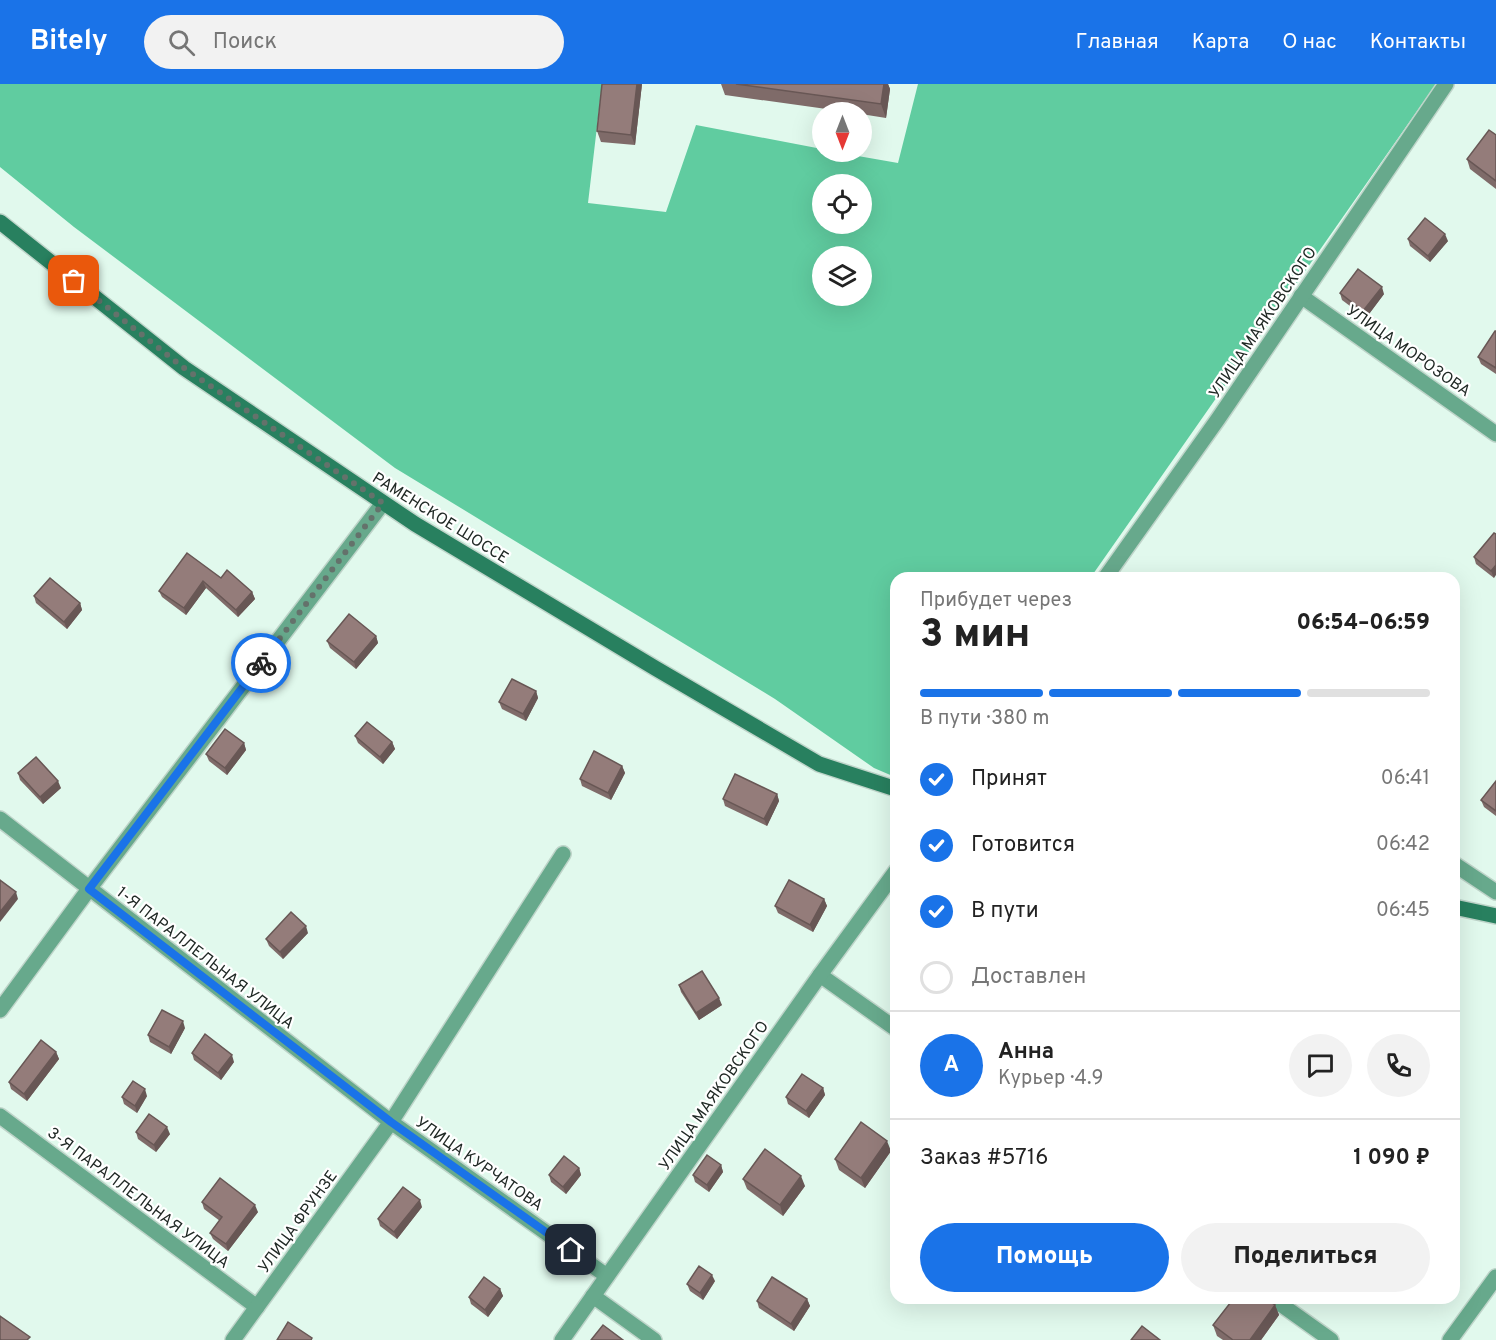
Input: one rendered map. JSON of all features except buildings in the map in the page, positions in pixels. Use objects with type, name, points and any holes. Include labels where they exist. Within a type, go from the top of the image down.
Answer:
[{"type":"main road","name":"РАМЕНСКОЕ ШОССЕ","points":[[0,222],[184,368],[415,524],[819,764],[890,787]]},
{"type":"main road","points":[[1460,908],[1496,916]]},
{"type":"street","name":"УЛИЦА МАЯКОВСКОГО","points":[[1109,572],[1218,419],[1446,84]]},
{"type":"street","name":"УЛИЦА МОРОЗОВА","points":[[1301,296],[1496,434]]},
{"type":"street","points":[[0,1010],[89,889],[383,503]]},
{"type":"street","name":"1-Я ПАРАЛЛЕЛЬНАЯ УЛИЦА","points":[[0,819],[391,1122]]},
{"type":"street","name":"УЛИЦА ФРУНЗЕ","points":[[233,1340],[391,1122],[563,854]]},
{"type":"street","points":[[1460,868],[1496,892]]},
{"type":"street","name":"УЛИЦА МАЯКОВСКОГО","points":[[562,1340],[890,879]]},
{"type":"street","points":[[820,975],[890,1025]]},
{"type":"street","name":"3-Я ПАРАЛЛЕЛЬНАЯ УЛИЦА","points":[[0,1116],[257,1307]]},
{"type":"street","name":"УЛИЦА КУРЧАТОВА","points":[[391,1122],[607,1275]]},
{"type":"street","points":[[1450,1340],[1496,1277]]},
{"type":"street","points":[[593,1296],[654,1340]]},
{"type":"street","points":[[1280,1304],[1331,1340]]},
{"type":"green space","points":[[0,84],[602,84],[588,203],[666,212],[696,125],[812,147],[812,162],[872,162],[872,158],[898,163],[918,84],[1436,84],[1094,572],[890,572],[890,775],[874,768],[775,699],[395,468],[74,227],[0,167]]},
{"type":"way so far","points":[[74,281],[184,368],[383,503],[261,663]]},
{"type":"route","points":[[261,663],[89,889],[391,1122],[571,1250]]}]
